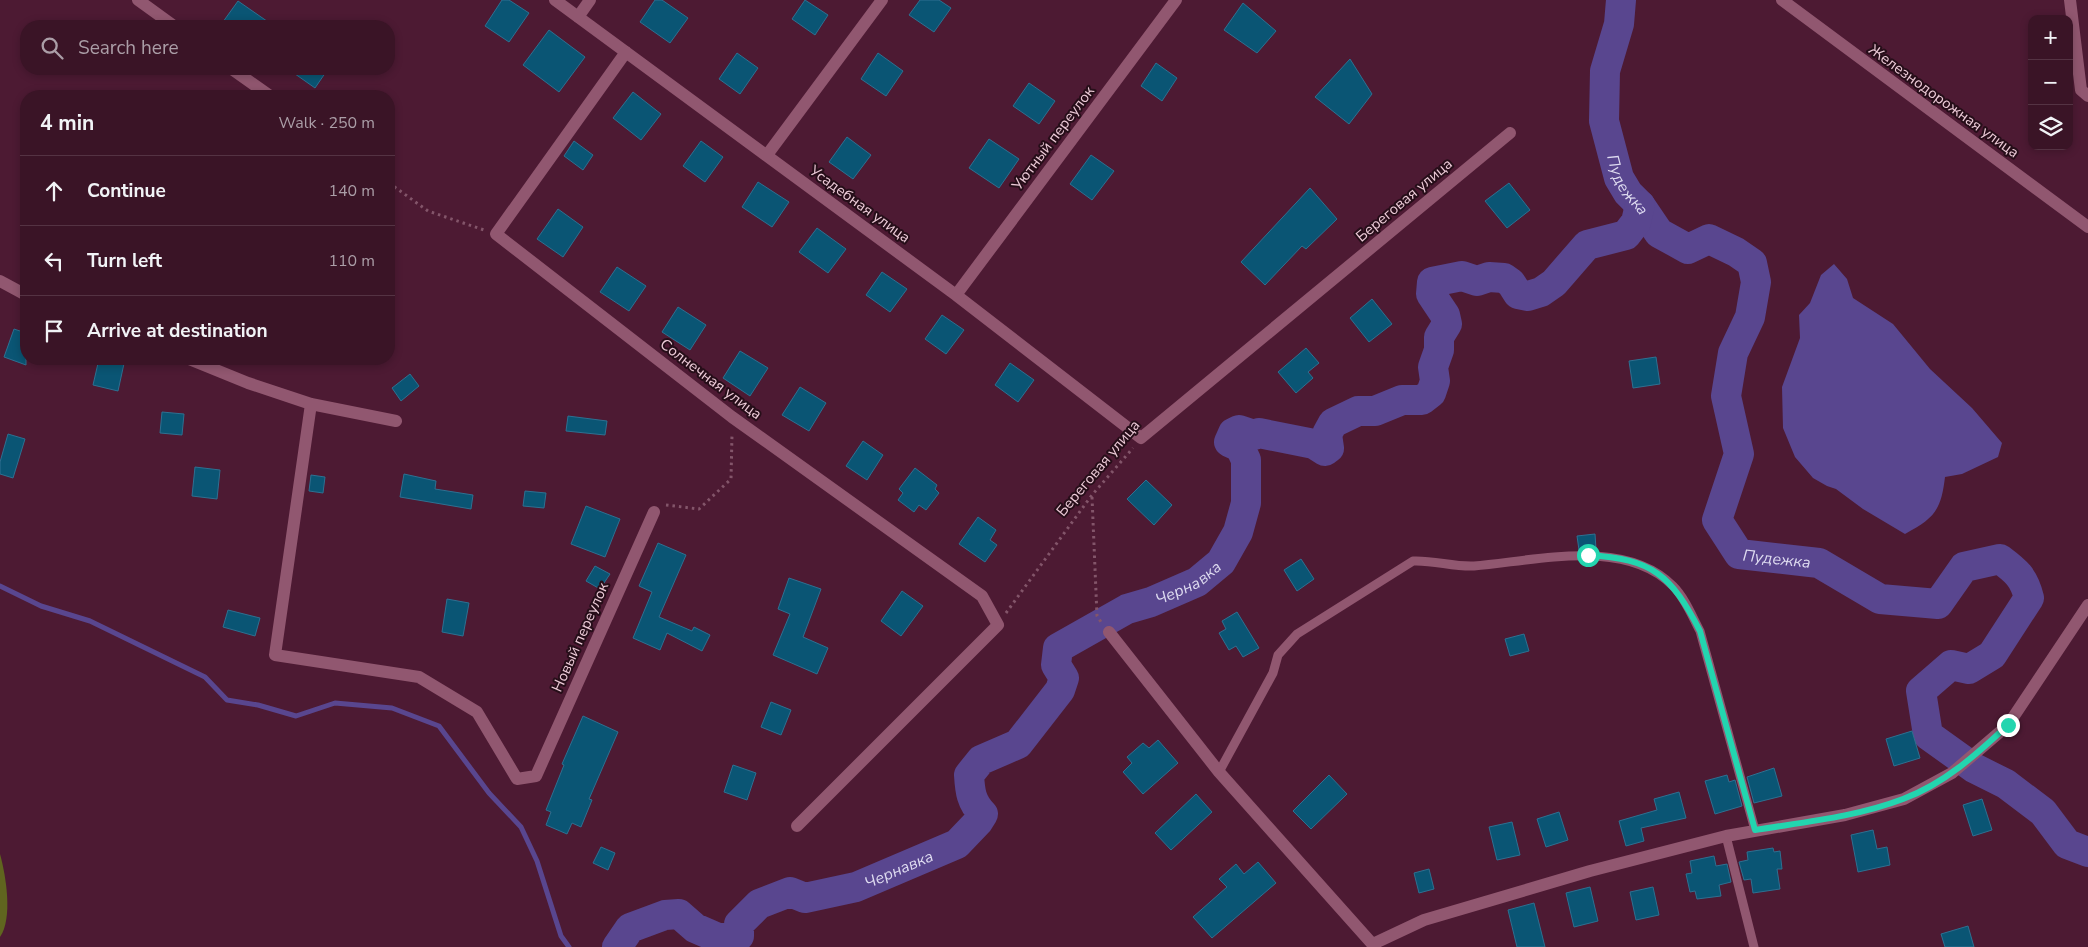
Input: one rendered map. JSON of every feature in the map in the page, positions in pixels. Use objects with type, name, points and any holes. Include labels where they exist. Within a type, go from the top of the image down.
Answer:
[{"type":"street","points":[[138,0],[166,20]]},
{"type":"street","name":"Усадебная улица","points":[[556,0],[956,294],[1141,438]]},
{"type":"street","points":[[578,16],[590,0]]},
{"type":"street","points":[[767,155],[882,0]]},
{"type":"street","name":"Уютный переулок","points":[[956,294],[1176,0]]},
{"type":"street","name":"Железнодорожная улица","points":[[1782,0],[2088,227]]},
{"type":"street","points":[[2070,0],[2081,90],[2088,96]]},
{"type":"street","points":[[496,234],[626,52]]},
{"type":"street","points":[[240,75],[262,90]]},
{"type":"street","name":"Береговая улица","points":[[1141,438],[1510,132]]},
{"type":"street","name":"Солнечная улица","points":[[496,234],[732,417],[982,596],[998,625]]},
{"type":"street","points":[[0,281],[20,292]]},
{"type":"street","points":[[204,365],[248,383],[311,404],[396,421]]},
{"type":"street","name":"Новый переулок","points":[[311,404],[275,655],[419,677],[477,712],[517,779],[536,776],[654,512]]},
{"type":"street","points":[[1109,632],[1219,772],[1374,946],[1424,920],[1475,904],[1726,836],[1846,816],[1904,799],[1952,773],[2008,725],[2088,605]]},
{"type":"street","points":[[797,826],[998,625]]},
{"type":"lane","points":[[1219,772],[1273,673],[1278,654],[1297,634],[1413,561],[1430,560],[1450,565],[1471,566],[1588,555],[1614,557],[1638,562],[1659,573],[1674,586],[1689,609],[1700,631],[1755,830]]},
{"type":"lane","points":[[1726,836],[1754,947]]},
{"type":"path","points":[[395,186],[428,211],[496,234]]},
{"type":"path","points":[[654,512],[659,505],[699,509],[731,479],[732,417]]},
{"type":"path","name":"Береговая улица","points":[[998,625],[1092,495],[1141,438]]},
{"type":"path","points":[[1092,495],[1097,616]]},
{"type":"green space","points":[[0,854],[6,885],[7,908],[4,929],[0,937]]},
{"type":"shaded area","points":[[1834,264],[1847,279],[1853,298],[1893,324],[1930,369],[1972,408],[2002,443],[1998,457],[1962,474],[1945,477],[1941,498],[1934,512],[1923,523],[1905,534],[1863,509],[1836,489],[1813,478],[1795,457],[1783,428],[1782,387],[1800,338],[1799,315],[1810,303],[1821,275]]},
{"type":"shaded area","points":[[995,738],[1014,747],[1008,758],[998,764],[989,757],[984,758],[982,749]]},
{"type":"shaded area","points":[[913,852],[923,856],[927,867],[920,872],[912,874],[905,869],[903,860],[906,855]]},
{"type":"building","points":[[502,0],[509,0],[529,13],[509,42],[485,26]]},
{"type":"building","points":[[655,0],[662,0],[688,18],[670,43],[640,22]]},
{"type":"building","points":[[805,0],[828,15],[815,35],[792,19]]},
{"type":"building","points":[[920,0],[939,0],[951,8],[934,32],[909,15]]},
{"type":"building","points":[[238,1],[265,20],[224,20]]},
{"type":"building","points":[[1243,3],[1276,31],[1257,53],[1224,30]]},
{"type":"building","points":[[549,30],[585,57],[559,92],[523,65]]},
{"type":"building","points":[[737,53],[758,68],[740,94],[719,79]]},
{"type":"building","points":[[878,53],[903,71],[886,96],[861,79]]},
{"type":"building","points":[[1350,59],[1372,94],[1349,124],[1315,97]]},
{"type":"building","points":[[1156,63],[1177,78],[1162,101],[1141,86]]},
{"type":"building","points":[[297,75],[324,75],[315,88]]},
{"type":"building","points":[[1029,83],[1055,101],[1039,124],[1013,106]]},
{"type":"building","points":[[633,92],[661,114],[641,140],[613,118]]},
{"type":"building","points":[[847,137],[871,155],[853,179],[829,162]]},
{"type":"building","points":[[989,139],[1019,159],[999,188],[969,168]]},
{"type":"building","points":[[574,141],[593,155],[583,170],[564,156]]},
{"type":"building","points":[[701,141],[723,157],[705,182],[683,166]]},
{"type":"building","points":[[1091,155],[1114,171],[1092,200],[1070,184]]},
{"type":"building","points":[[758,182],[789,202],[772,227],[742,207]]},
{"type":"building","points":[[1509,183],[1530,210],[1507,228],[1485,201]]},
{"type":"building","points":[[1310,188],[1337,219],[1306,249],[1302,246],[1265,285],[1241,262]]},
{"type":"building","points":[[558,209],[583,227],[563,257],[537,239]]},
{"type":"building","points":[[817,228],[846,249],[828,273],[799,252]]},
{"type":"building","points":[[617,267],[646,286],[629,311],[600,292]]},
{"type":"building","points":[[882,272],[907,289],[890,312],[866,295]]},
{"type":"building","points":[[1372,299],[1392,324],[1369,342],[1350,318]]},
{"type":"building","points":[[678,307],[706,325],[690,350],[662,332]]},
{"type":"building","points":[[942,315],[964,330],[946,354],[925,339]]},
{"type":"building","points":[[14,329],[20,331],[20,363],[4,357]]},
{"type":"building","points":[[1306,348],[1319,363],[1308,372],[1313,378],[1296,393],[1278,372]]},
{"type":"building","points":[[740,351],[768,368],[750,396],[723,378]]},
{"type":"building","points":[[1656,357],[1660,384],[1633,388],[1629,361]]},
{"type":"building","points":[[1010,363],[1034,380],[1018,402],[995,385]]},
{"type":"building","points":[[98,365],[124,365],[118,391],[93,385]]},
{"type":"building","points":[[410,374],[419,386],[401,401],[392,388]]},
{"type":"building","points":[[800,387],[826,403],[809,431],[782,415]]},
{"type":"building","points":[[162,412],[184,414],[182,435],[160,433]]},
{"type":"building","points":[[568,416],[607,421],[605,435],[566,431]]},
{"type":"building","points":[[8,434],[25,439],[13,478],[0,474],[0,462]]},
{"type":"building","points":[[863,441],[883,455],[867,480],[846,466]]},
{"type":"building","points":[[195,467],[220,470],[217,499],[192,496]]},
{"type":"building","points":[[915,468],[937,485],[935,489],[939,493],[926,510],[919,505],[914,512],[898,500],[903,493],[899,489]]},
{"type":"building","points":[[404,474],[436,481],[435,489],[473,495],[471,509],[400,497]]},
{"type":"building","points":[[311,475],[325,477],[323,493],[309,491]]},
{"type":"building","points":[[1146,480],[1172,505],[1154,525],[1127,499]]},
{"type":"building","points":[[525,491],[546,493],[544,508],[523,506]]},
{"type":"building","points":[[586,506],[620,519],[605,557],[571,544]]},
{"type":"building","points":[[978,517],[996,530],[990,540],[997,545],[985,562],[959,544]]},
{"type":"building","points":[[1595,534],[1596,549],[1579,550],[1577,536]]},
{"type":"building","points":[[658,543],[686,555],[659,617],[692,631],[694,627],[710,635],[702,651],[667,633],[660,650],[633,638],[652,592],[639,586]]},
{"type":"building","points":[[1301,559],[1314,579],[1297,591],[1284,570]]},
{"type":"building","points":[[595,566],[610,574],[600,589],[586,581]]},
{"type":"building","points":[[789,578],[821,589],[803,637],[828,648],[817,674],[773,655],[790,614],[778,609]]},
{"type":"building","points":[[902,591],[923,606],[901,636],[881,621]]},
{"type":"building","points":[[447,599],[469,603],[463,636],[442,632]]},
{"type":"building","points":[[228,610],[260,618],[255,636],[223,627]]},
{"type":"building","points":[[1237,612],[1259,648],[1243,657],[1236,646],[1229,650],[1219,633],[1226,629],[1222,621]]},
{"type":"building","points":[[1524,634],[1529,651],[1510,656],[1505,639]]},
{"type":"building","points":[[771,702],[791,710],[781,735],[761,727]]},
{"type":"building","points":[[583,716],[618,732],[589,799],[592,800],[581,827],[572,823],[567,834],[546,825],[551,812],[546,810],[564,765],[562,764]]},
{"type":"building","points":[[1912,731],[1920,758],[1894,766],[1886,739]]},
{"type":"building","points":[[1158,740],[1178,763],[1143,794],[1123,772],[1132,763],[1127,757],[1143,743],[1149,748]]},
{"type":"building","points":[[733,765],[756,773],[747,800],[724,792]]},
{"type":"building","points":[[1774,768],[1782,796],[1754,803],[1747,777]]},
{"type":"building","points":[[1329,775],[1347,794],[1311,829],[1293,811]]},
{"type":"building","points":[[1727,775],[1729,782],[1735,780],[1742,806],[1715,814],[1705,781]]},
{"type":"building","points":[[1679,792],[1686,818],[1641,828],[1644,841],[1626,846],[1619,821],[1657,810],[1654,799]]},
{"type":"building","points":[[1196,794],[1212,812],[1171,850],[1155,833]]},
{"type":"building","points":[[1982,799],[1992,830],[1973,836],[1963,805]]},
{"type":"building","points":[[1559,812],[1568,840],[1546,847],[1537,819]]},
{"type":"building","points":[[1512,822],[1520,855],[1497,860],[1489,827]]},
{"type":"building","points":[[1873,830],[1877,849],[1887,847],[1890,865],[1858,872],[1851,835]]},
{"type":"building","points":[[601,847],[615,853],[608,870],[593,863]]},
{"type":"building","points":[[1773,848],[1774,852],[1780,851],[1782,869],[1777,869],[1780,889],[1753,893],[1751,879],[1744,880],[1739,862],[1748,860],[1747,852]]},
{"type":"building","points":[[1714,856],[1716,866],[1727,864],[1731,882],[1719,885],[1721,896],[1697,899],[1695,891],[1690,892],[1686,874],[1692,873],[1690,861]]},
{"type":"building","points":[[1258,862],[1276,883],[1212,938],[1193,917],[1227,887],[1219,879],[1236,864],[1244,874]]},
{"type":"building","points":[[1429,869],[1434,889],[1419,893],[1414,873]]},
{"type":"building","points":[[1590,887],[1598,921],[1574,927],[1566,893]]},
{"type":"building","points":[[1653,887],[1659,915],[1636,920],[1630,892]]},
{"type":"building","points":[[1534,903],[1545,947],[1517,947],[1508,910]]},
{"type":"building","points":[[1968,926],[1974,947],[1945,947],[1941,934]]},
{"type":"waterway","name":"Пудежка","points":[[1621,0],[1619,24],[1605,71],[1604,121],[1619,178],[1628,193],[1640,205],[1659,233],[1688,249],[1709,239],[1736,252],[1752,263],[1756,282],[1750,317],[1733,353],[1726,396],[1739,454],[1717,520],[1739,554],[1819,563],[1880,599],[1938,604],[1964,567],[2000,559],[2011,567],[2022,580],[2029,598],[1992,655],[1969,669],[1951,665],[1921,691],[1928,735],[1974,768],[2006,784],[2043,812],[2067,844],[2088,852]]},
{"type":"waterway","name":"Чернавка","points":[[617,947],[630,928],[665,915],[679,914],[695,928],[718,938],[739,936],[739,924],[759,904],[790,892],[805,898],[856,887],[957,844],[983,814],[972,796],[969,775],[981,760],[1018,744],[1060,690],[1064,678],[1056,665],[1058,648],[1127,609],[1151,602],[1197,582],[1221,562],[1238,532],[1246,503],[1246,460],[1240,447],[1229,442],[1233,433],[1239,430],[1254,435],[1259,433],[1314,444],[1325,451],[1329,448],[1327,434],[1333,423],[1358,411],[1375,411],[1402,400],[1422,400],[1431,393],[1435,381],[1433,367],[1439,350],[1439,337],[1447,324],[1445,315],[1431,294],[1432,282],[1462,276],[1477,281],[1489,277],[1504,278],[1511,283],[1518,294],[1528,296],[1541,292],[1554,283],[1587,245],[1626,235],[1636,222],[1640,205]]},
{"type":"waterway","points":[[0,586],[41,606],[90,621],[205,677],[227,700],[258,705],[296,716],[335,703],[392,708],[439,726],[489,793],[521,827],[537,861],[561,936],[569,947]]},
{"type":"route","points":[[1588,555],[1614,557],[1638,562],[1659,573],[1674,586],[1685,602],[1700,631],[1755,830],[1846,816],[1904,799],[1952,773],[2008,725]]}]
